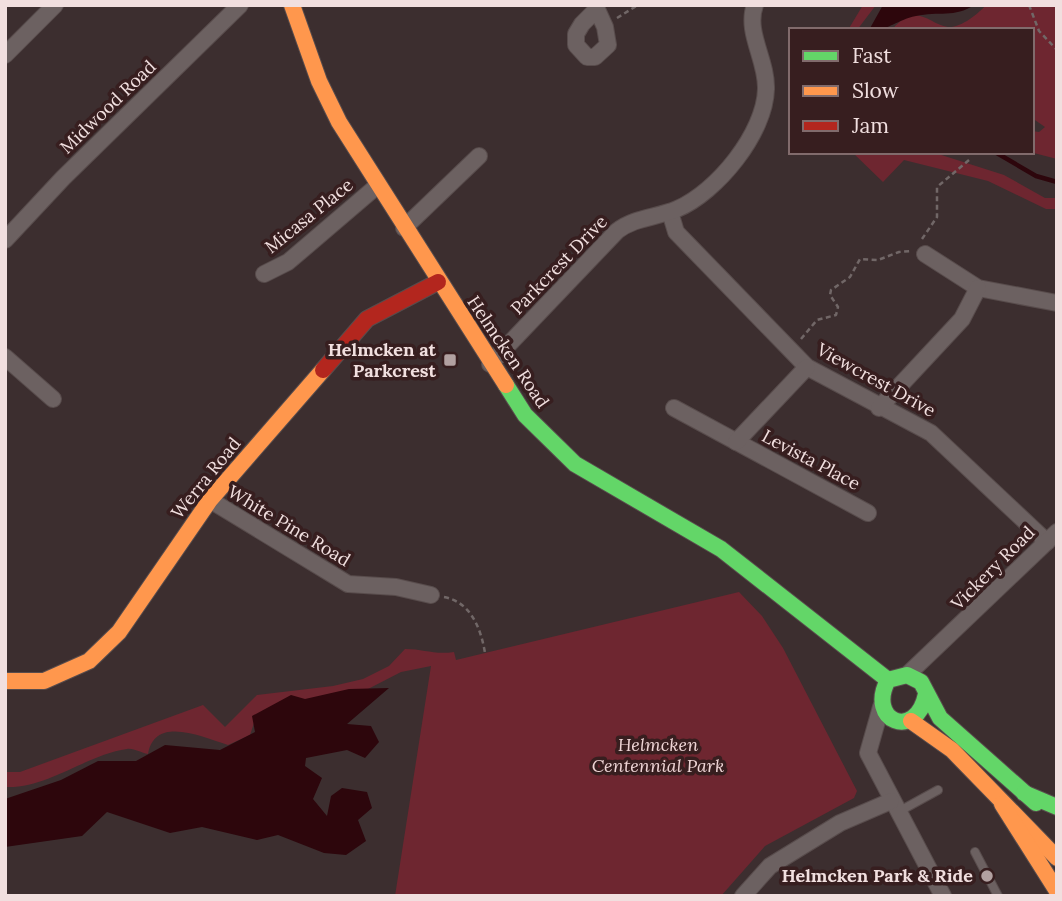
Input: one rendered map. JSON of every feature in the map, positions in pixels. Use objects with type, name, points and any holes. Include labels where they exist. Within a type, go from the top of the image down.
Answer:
[{"type":"main road","name":"Helmcken Road","points":[[292,5],[319,81],[377,186],[524,415],[575,464],[721,549],[788,599],[885,685]]},
{"type":"main road","name":"Werra Road","points":[[5,681],[44,681],[89,661],[119,632],[210,500],[367,319],[438,282]]},
{"type":"main road","points":[[918,684],[926,705],[921,715],[911,721],[899,723],[884,712],[885,685],[918,684]]},
{"type":"main road","points":[[918,684],[940,718],[1057,821]]},
{"type":"main road","points":[[911,721],[952,750],[1057,858]]},
{"type":"main road","points":[[1024,793],[1057,807]]},
{"type":"main road","points":[[1002,804],[1057,891]]},
{"type":"street","points":[[5,55],[55,5]]},
{"type":"street","name":"Midwood Road","points":[[5,240],[63,178],[240,5]]},
{"type":"street","name":"Parkcrest Drive","points":[[490,364],[617,231],[629,222],[670,212],[700,194],[743,151],[754,133],[766,91],[762,56],[751,23],[755,5]]},
{"type":"street","points":[[595,8],[605,27],[608,45],[595,57],[580,52],[576,46],[576,34],[595,8]]},
{"type":"street","points":[[404,228],[479,156]]},
{"type":"street","name":"Micasa Place","points":[[264,274],[288,262],[377,186]]},
{"type":"street","name":"Viewcrest Drive","points":[[670,212],[676,232],[807,367],[879,408],[931,433],[1052,537]]},
{"type":"street","points":[[925,254],[978,288],[1057,303]]},
{"type":"street","points":[[879,408],[961,320],[978,288]]},
{"type":"street","points":[[5,357],[53,399]]},
{"type":"street","name":"Levista Place","points":[[736,442],[807,367]]},
{"type":"street","name":"Levista Place","points":[[674,408],[868,513]]},
{"type":"street","name":"White Pine Road","points":[[210,500],[348,584],[396,587],[430,595]]},
{"type":"street","name":"Vickery Road","points":[[918,684],[957,631],[1052,537]]},
{"type":"street","points":[[884,712],[868,753],[943,896]]},
{"type":"street","points":[[743,896],[770,866],[840,823],[894,807]]},
{"type":"lane","points":[[894,807],[938,790]]},
{"type":"lane","points":[[975,852],[998,896]]},
{"type":"path","points":[[605,27],[638,5]]},
{"type":"path","points":[[1030,5],[1039,31],[1057,50]]},
{"type":"path","points":[[925,254],[920,245],[937,217],[937,187],[969,160]]},
{"type":"path","points":[[790,350],[817,320],[836,315],[838,307],[830,295],[831,290],[850,276],[860,259],[878,260],[908,250],[925,254]]},
{"type":"path","points":[[430,595],[456,599],[480,626],[485,653]]},
{"type":"green space","points":[[863,5],[876,5],[859,28],[849,28]]},
{"type":"green space","points":[[986,5],[1057,5],[1057,159],[1034,153],[1034,131],[1039,132],[1045,127],[1034,119],[1034,28],[894,28],[901,21],[915,15],[953,27]]},
{"type":"green space","points":[[854,154],[938,154],[1004,175],[1045,198],[1057,198],[1057,209],[1046,209],[988,181],[904,160],[883,182]]},
{"type":"green space","name":"Helmcken Centennial Park","points":[[739,592],[762,616],[783,648],[857,791],[854,798],[765,846],[721,896],[395,896],[431,666],[401,672],[368,689],[254,723],[250,735],[228,745],[193,734],[170,732],[160,735],[152,742],[148,754],[130,749],[111,752],[36,783],[5,787],[5,772],[20,772],[203,705],[225,727],[257,695],[333,686],[363,679],[389,666],[405,649],[454,652],[456,660]]},
{"type":"shaded area","points":[[883,5],[974,5],[960,12],[916,16],[883,28],[870,28]]},
{"type":"shaded area","points":[[389,688],[347,724],[371,726],[379,742],[365,758],[347,750],[306,758],[305,766],[322,778],[313,799],[327,816],[331,796],[342,788],[367,792],[372,808],[358,820],[366,841],[346,855],[324,853],[278,835],[257,840],[202,827],[170,833],[107,812],[82,836],[5,847],[5,799],[61,780],[98,761],[136,761],[165,745],[220,750],[255,732],[252,716],[291,695],[305,699],[349,689]]},
{"type":"waterway","points":[[998,154],[1036,176],[1057,182]]},
{"type":"traffic: fast","points":[[506,385],[525,415],[575,464],[721,549],[888,680]]},
{"type":"traffic: fast","points":[[926,694],[921,709],[913,718],[904,721],[895,720],[883,706],[883,694],[888,680],[907,675],[921,682],[940,718],[1036,803]]},
{"type":"traffic: fast","points":[[1024,793],[1057,807]]},
{"type":"traffic: slow","points":[[292,5],[319,81],[339,122],[506,385]]},
{"type":"traffic: slow","points":[[5,681],[44,681],[89,661],[119,632],[210,500],[323,370]]},
{"type":"traffic: slow","points":[[911,721],[952,750],[1057,858]]},
{"type":"traffic: slow","points":[[1002,804],[1057,891]]},
{"type":"traffic: jam","points":[[323,370],[367,319],[438,282]]},
{"type":"place","name":"Helmcken at Parkcrest","points":[[450,360]]},
{"type":"place","name":"Helmcken Park & Ride","points":[[987,876]]}]
